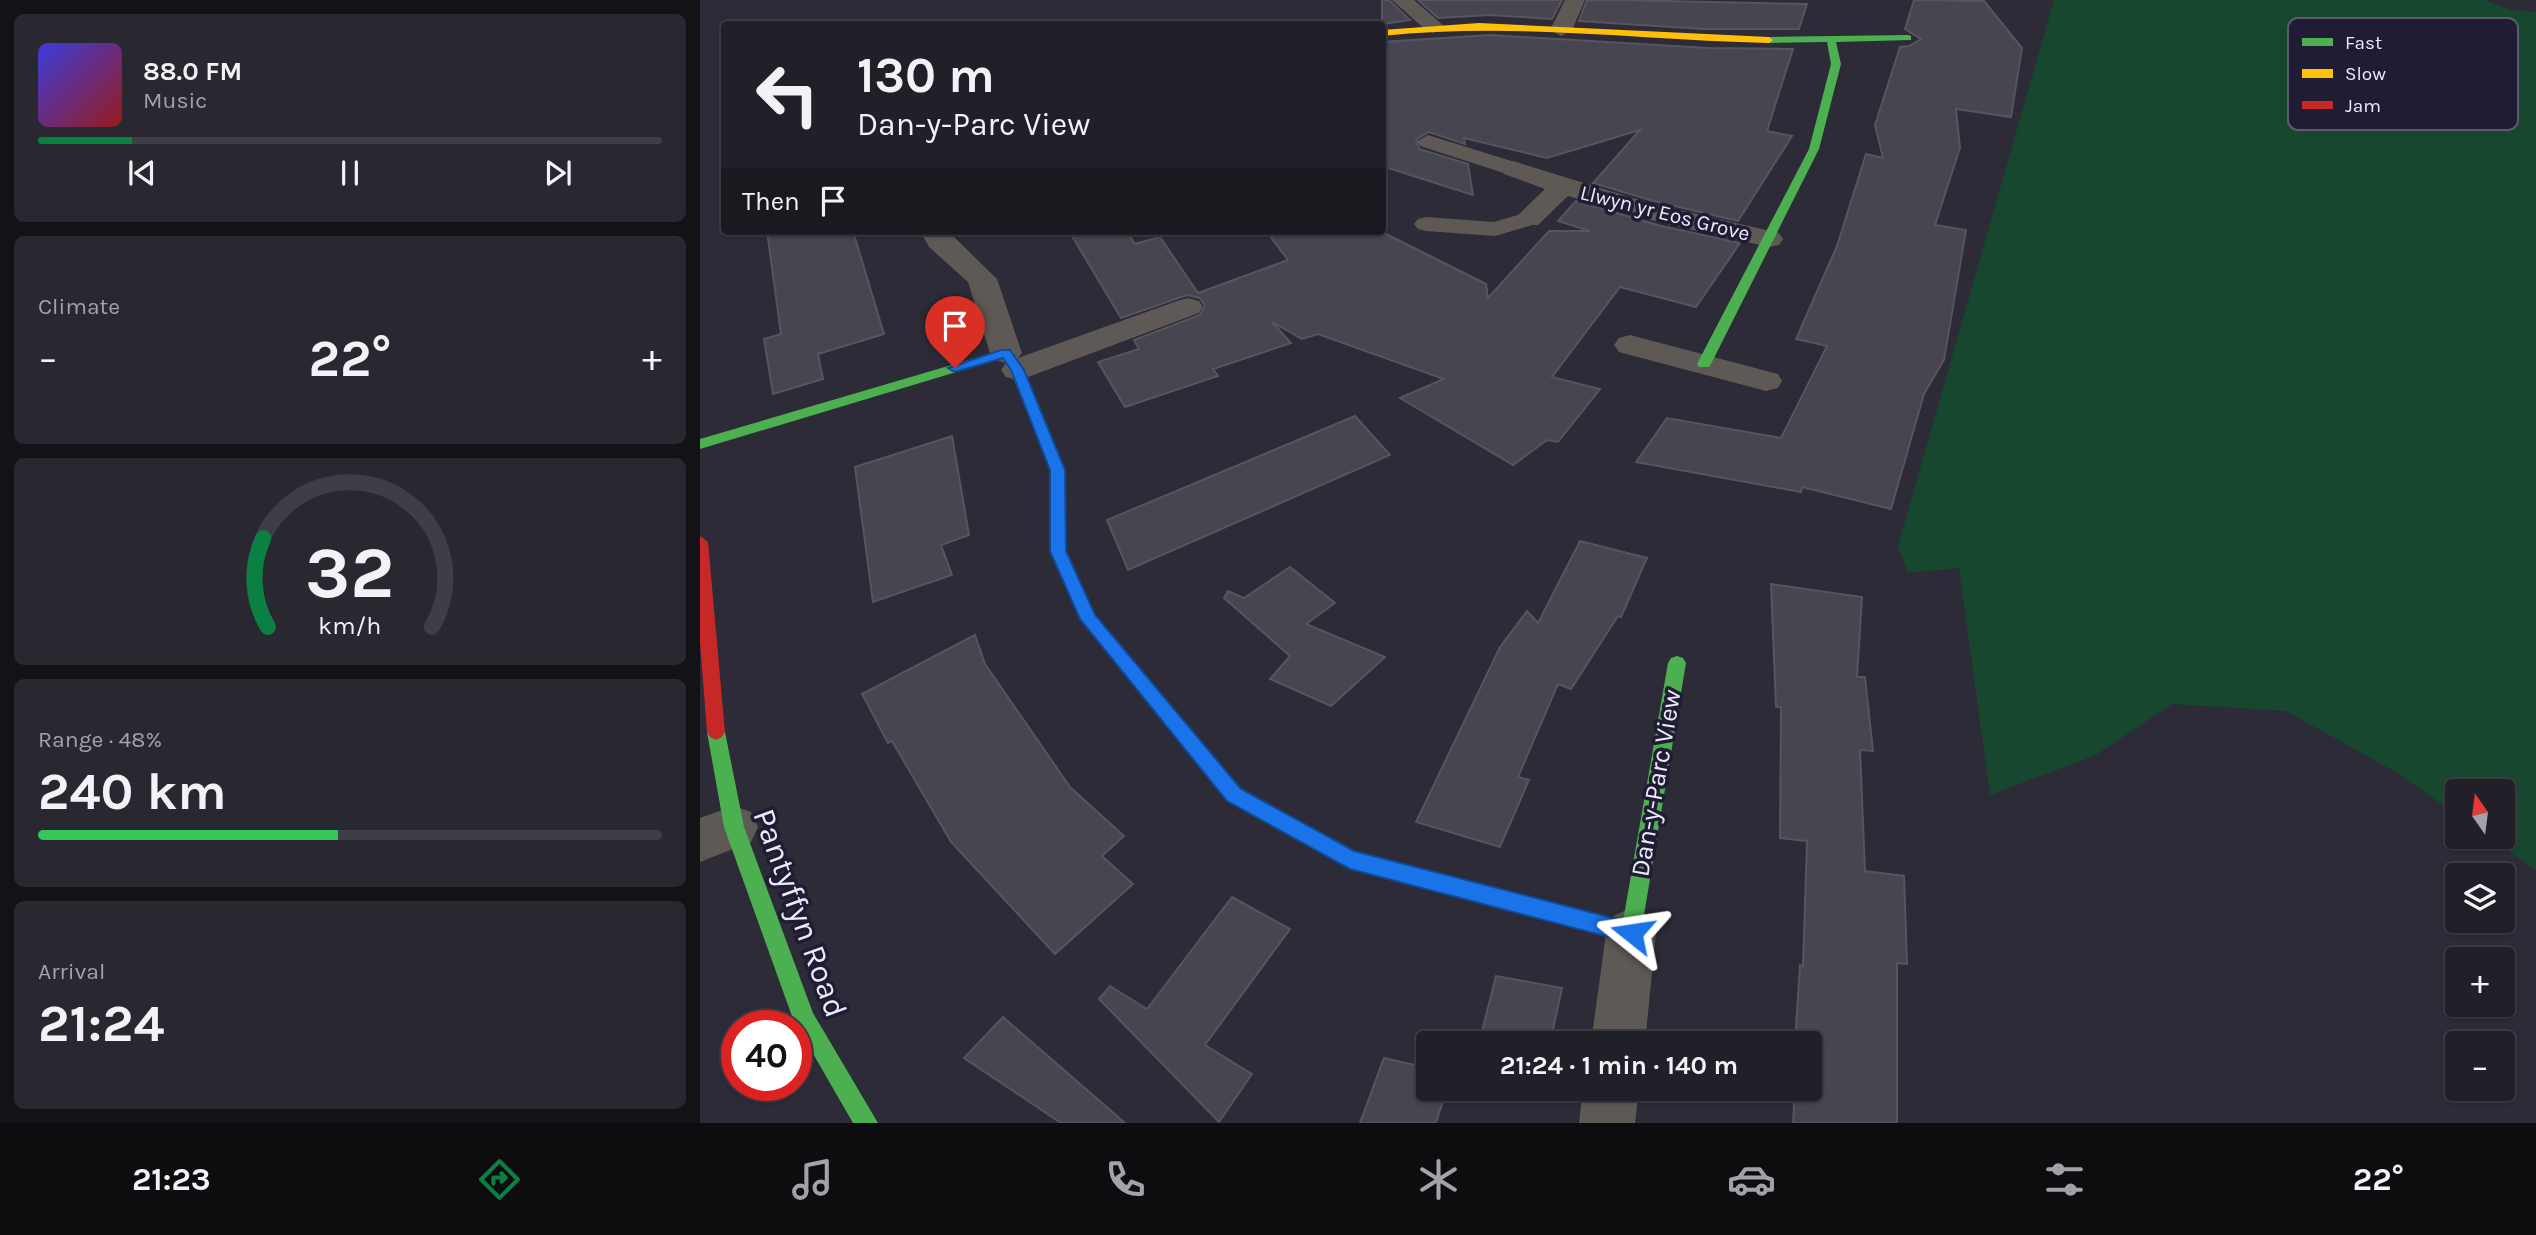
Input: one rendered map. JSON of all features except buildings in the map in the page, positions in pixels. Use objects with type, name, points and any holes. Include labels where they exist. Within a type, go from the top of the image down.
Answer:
[{"type":"street","points":[[1402,0],[1434,27]]},
{"type":"street","points":[[1562,30],[1575,0]]},
{"type":"street","points":[[1386,33],[1434,27],[1562,30],[1710,39],[1908,37]]},
{"type":"street","name":"Llwyn yr Eos Grove","points":[[1704,364],[1814,149],[1836,64],[1831,39]]},
{"type":"street","name":"Llwyn yr Eos Grove","points":[[1513,169],[1562,187],[1656,213],[1769,239]]},
{"type":"street","name":"Llwyn yr Eos Grove","points":[[1528,219],[1562,187]]},
{"type":"street","points":[[936,235],[939,241],[982,279],[1057,470],[1058,551],[1088,619],[1234,795],[1350,859],[1632,933],[1620,1031]]},
{"type":"street","points":[[700,444],[1012,361],[1188,307]]},
{"type":"street","points":[[1630,345],[1766,381]]},
{"type":"street","name":"Pantyffyn Road","points":[[700,542],[705,680],[713,716],[717,833],[804,1019],[866,1123]]},
{"type":"street","name":"Dan-y-Parc View","points":[[1632,933],[1677,663]]},
{"type":"street","points":[[1607,1123],[1610,1101]]},
{"type":"lane","points":[[1428,141],[1513,169]]},
{"type":"lane","points":[[1426,224],[1494,229],[1528,219]]},
{"type":"green space","points":[[2054,0],[2484,0],[2510,10],[2536,12],[2536,870],[2505,849],[2515,849],[2515,779],[2445,779],[2445,807],[2396,772],[2286,711],[2172,704],[2096,755],[1990,795],[1959,568],[1908,573],[1898,546]]},
{"type":"traffic: fast","points":[[1769,40],[1908,38]]},
{"type":"traffic: fast","points":[[1704,364],[1814,149],[1836,64],[1831,39]]},
{"type":"traffic: fast","points":[[700,444],[1006,353],[1017,370],[1057,469],[1058,551],[1088,619],[1234,795],[1246,802]]},
{"type":"traffic: fast","points":[[1622,931],[1631,933],[1677,663]]},
{"type":"traffic: fast","points":[[716,732],[734,827],[804,1019],[866,1123]]},
{"type":"traffic: slow","points":[[1386,33],[1479,26],[1769,40]]},
{"type":"traffic: slow","points":[[1246,802],[1350,859],[1622,931]]},
{"type":"traffic: jam","points":[[700,542],[716,732]]},
{"type":"route","points":[[955,368],[1006,353],[1017,370],[1057,470],[1058,551],[1088,619],[1234,795],[1350,859],[1632,933]]}]
